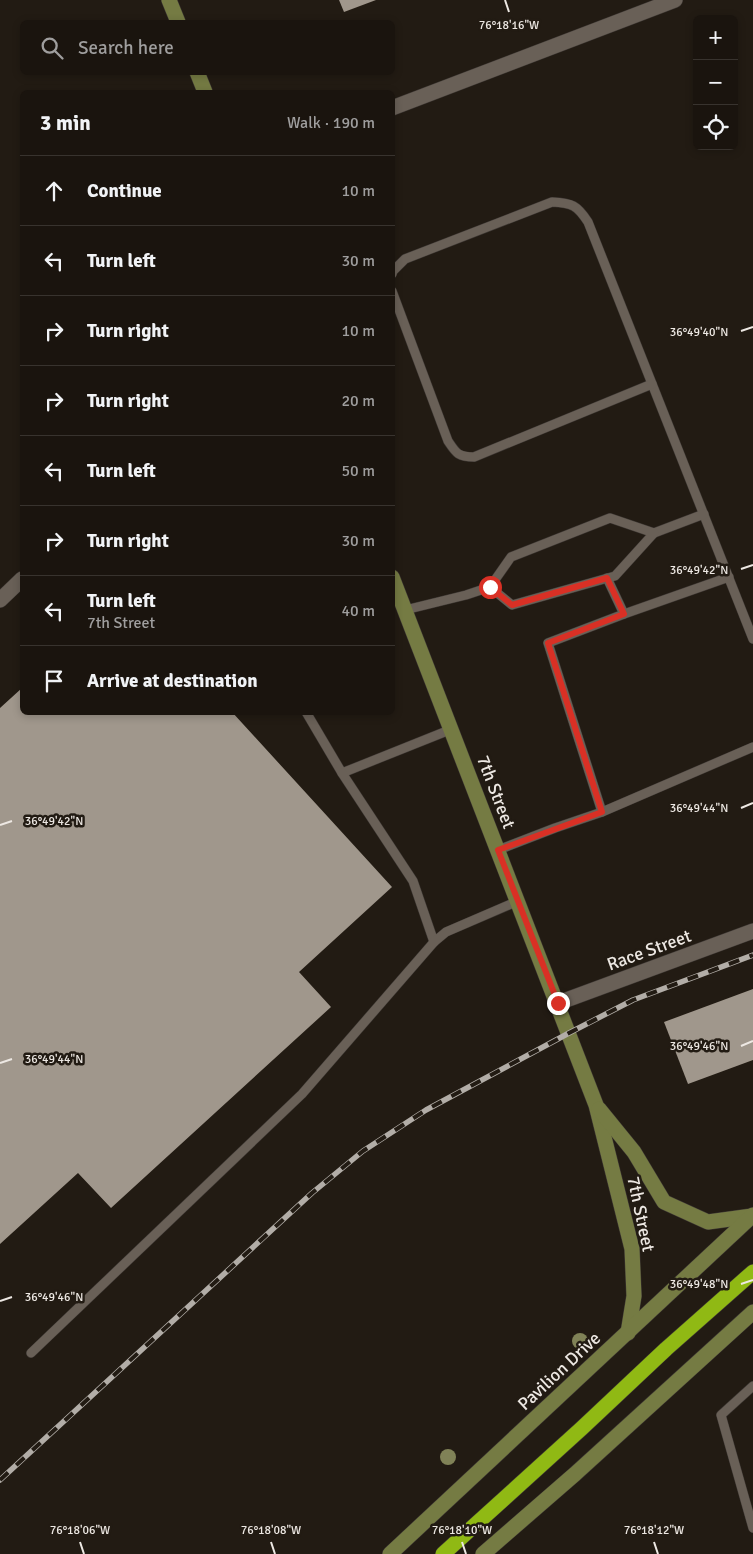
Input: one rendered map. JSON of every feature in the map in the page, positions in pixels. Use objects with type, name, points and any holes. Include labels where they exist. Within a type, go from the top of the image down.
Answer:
[{"type":"highway","points":[[443,1554],[666,1349],[753,1272]]},
{"type":"street","points":[[169,0],[177,20]]},
{"type":"street","points":[[395,107],[675,0]]},
{"type":"street","points":[[198,75],[204,90]]},
{"type":"street","points":[[0,600],[20,581]]},
{"type":"street","name":"7th Street","points":[[395,585],[596,1105],[632,1249],[634,1296],[628,1333]]},
{"type":"street","name":"Race Street","points":[[558,1003],[753,931]]},
{"type":"street","name":"7th Street","points":[[596,1105],[634,1152],[664,1202],[708,1222],[753,1216]]},
{"type":"street","name":"Pavilion Drive","points":[[390,1554],[753,1216]]},
{"type":"street","points":[[484,1554],[753,1312]]},
{"type":"lane","points":[[395,269],[405,259],[552,202],[568,203],[581,210],[588,222],[753,639]]},
{"type":"lane","points":[[395,299],[448,441],[455,452],[463,457],[474,457],[652,384]]},
{"type":"lane","points":[[490,587],[512,605],[615,576],[654,533],[704,514]]},
{"type":"lane","points":[[405,610],[490,587],[511,557],[610,518],[654,533]]},
{"type":"lane","points":[[602,812],[548,643],[729,577]]},
{"type":"lane","points":[[607,578],[624,614]]},
{"type":"lane","points":[[308,715],[342,773],[413,881],[434,942]]},
{"type":"lane","points":[[342,773],[452,730]]},
{"type":"lane","points":[[498,850],[602,812],[753,747]]},
{"type":"lane","points":[[32,1353],[302,1094],[434,942],[446,932],[518,901]]},
{"type":"lane","points":[[753,1386],[721,1415],[753,1528]]},
{"type":"building","points":[[339,0],[376,0],[344,12]]},
{"type":"building","points":[[20,690],[20,715],[235,715],[392,887],[299,972],[331,1007],[111,1208],[78,1173],[0,1244],[0,708]]},
{"type":"building","points":[[753,989],[753,1060],[688,1084],[664,1022]]},
{"type":"railway","points":[[0,1480],[312,1193],[363,1151],[426,1110],[633,1000],[753,955]]},
{"type":"route","points":[[490,587],[512,605],[607,578],[624,614],[548,643],[602,812],[498,850],[558,1003]]}]
